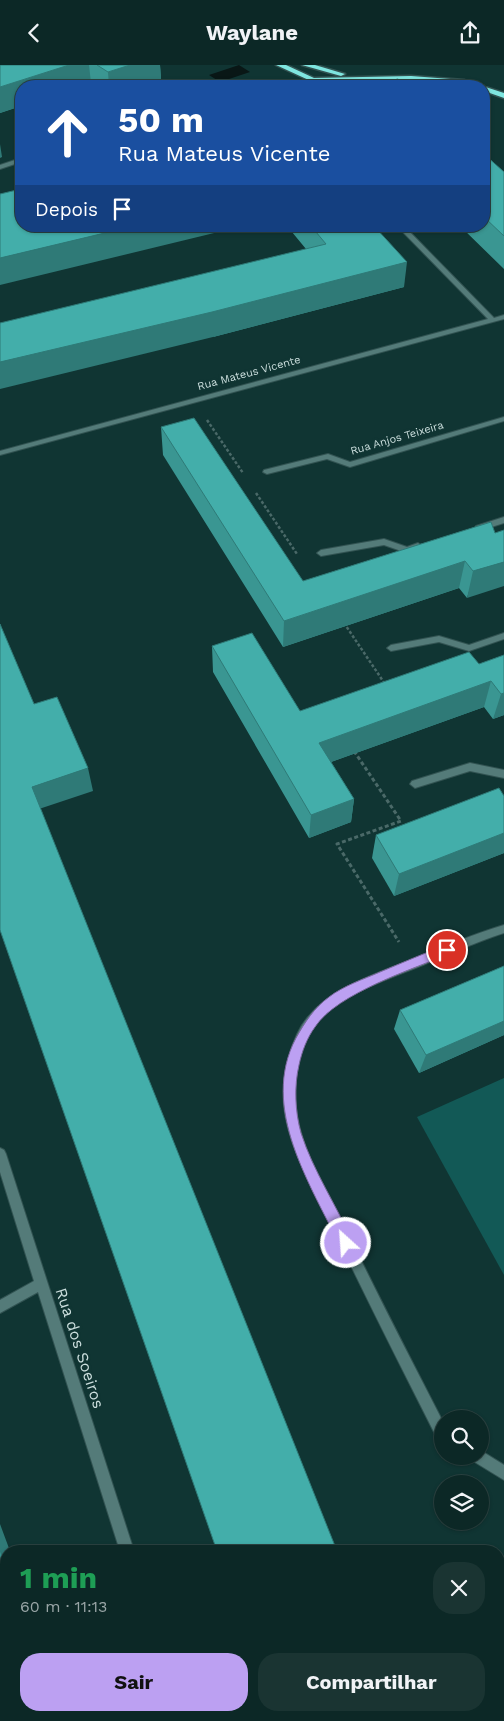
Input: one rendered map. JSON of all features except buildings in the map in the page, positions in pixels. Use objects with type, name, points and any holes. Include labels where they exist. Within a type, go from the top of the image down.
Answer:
[{"type":"highway","points":[[280,65],[313,80],[411,78],[438,80]]},
{"type":"highway","points":[[306,65],[367,80]]},
{"type":"highway","points":[[490,90],[504,96]]},
{"type":"street","points":[[0,167],[15,162]]},
{"type":"street","points":[[406,232],[492,320]]},
{"type":"street","name":"Rua Mateus Vicente","points":[[0,453],[504,317]]},
{"type":"street","name":"Rua Anjos Teixeira","points":[[267,473],[328,456],[350,465],[504,419]]},
{"type":"street","points":[[469,531],[504,520]]},
{"type":"street","points":[[321,553],[384,542],[407,550],[425,544]]},
{"type":"street","points":[[391,648],[439,639],[469,647],[504,636]]},
{"type":"street","points":[[415,784],[470,767],[504,774]]},
{"type":"street","points":[[434,1417],[370,1293],[306,1159],[295,1132],[290,1107],[290,1077],[297,1048],[311,1021],[334,1000],[368,983],[481,936],[504,929]]},
{"type":"street","name":"Rua dos Soeiros","points":[[0,1154],[125,1545]]},
{"type":"street","points":[[0,1307],[41,1283]]},
{"type":"street","points":[[489,1463],[504,1473]]},
{"type":"path","points":[[216,435],[247,479]]},
{"type":"path","points":[[252,487],[297,554]]},
{"type":"path","points":[[339,616],[385,684],[376,687]]},
{"type":"path","points":[[349,743],[401,821],[337,844],[383,918]]},
{"type":"shaded area","points":[[239,65],[250,72],[226,80],[217,80],[209,75]]},
{"type":"shaded area","points":[[504,1078],[504,1275],[417,1117]]},
{"type":"route","points":[[346,1243],[295,1132],[290,1107],[290,1077],[297,1048],[311,1021],[334,1000],[368,983],[447,950]]}]
